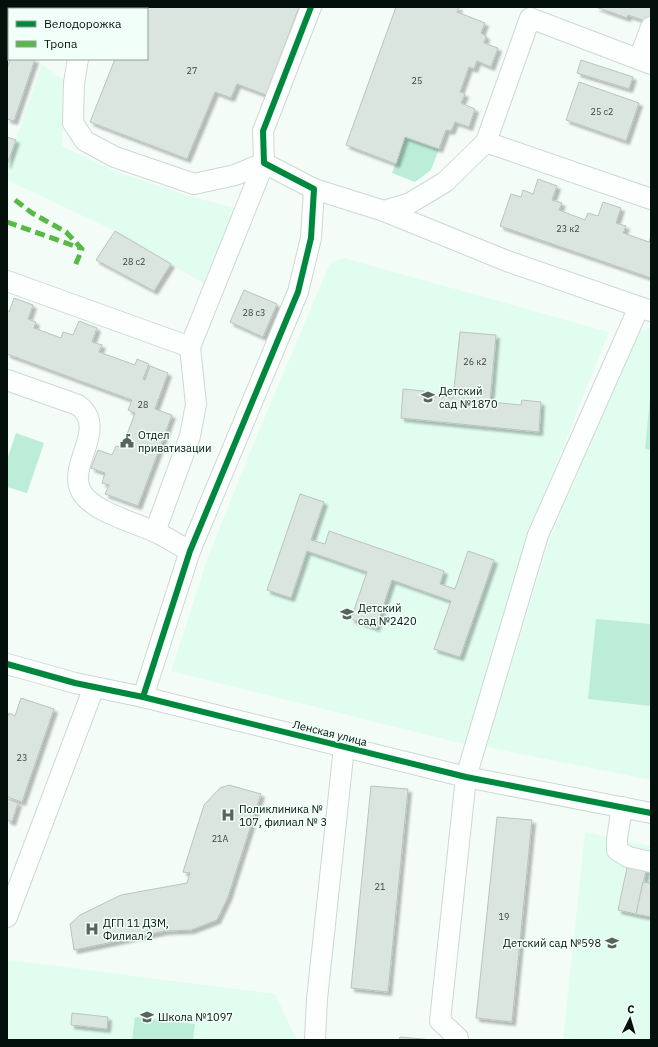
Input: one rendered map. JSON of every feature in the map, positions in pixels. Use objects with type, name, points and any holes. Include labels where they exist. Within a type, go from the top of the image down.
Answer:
[{"type":"street","points":[[155,532],[190,436],[196,404],[190,347],[264,163],[263,131],[311,7]]},
{"type":"street","points":[[384,211],[410,203],[445,182],[486,142],[530,18],[645,61],[651,27]]},
{"type":"street","points":[[78,60],[74,83],[72,123],[85,141],[115,157],[194,184],[235,175],[264,163],[314,189],[384,211],[507,261],[645,309],[538,535],[466,777],[440,1021],[458,1038]]},
{"type":"street","points":[[486,142],[651,199]]},
{"type":"street","points":[[143,697],[190,551],[298,292],[311,238],[314,189]]},
{"type":"street","points":[[7,281],[190,347]]},
{"type":"street","points":[[7,380],[78,406],[86,411],[90,421],[89,432],[77,480],[81,492],[103,510],[155,532],[190,551]]},
{"type":"street","name":"Ленская улица","points":[[7,664],[466,777],[651,813]]},
{"type":"street","points":[[7,916],[94,686]]},
{"type":"street","points":[[315,1040],[317,999],[344,747]]},
{"type":"street","points":[[622,808],[617,839],[617,850],[628,857],[651,862]]},
{"type":"shaded area","points":[[42,64],[63,79],[62,146],[117,172],[190,196],[235,208],[203,283],[115,231],[7,180],[7,165]]},
{"type":"shaded area","points":[[344,258],[609,332],[527,537],[468,745],[171,671],[208,557],[253,445],[330,263]]},
{"type":"shaded area","points":[[651,327],[651,780],[486,747],[549,541],[637,333]]},
{"type":"shaded area","name":"Детский сад №598","points":[[585,832],[651,846],[651,1040],[563,1040]]},
{"type":"shaded area","name":"Школа №1097","points":[[9,960],[275,994],[297,1040],[7,1040],[7,966]]},
{"type":"green space","points":[[405,137],[439,149],[431,170],[415,182],[392,173]]},
{"type":"green space","points":[[651,388],[651,450],[645,449]]},
{"type":"green space","points":[[16,433],[44,443],[27,493],[7,487],[7,460]]},
{"type":"green space","points":[[596,619],[651,624],[651,706],[588,699]]},
{"type":"green space","points":[[135,1017],[195,1024],[193,1040],[132,1040]]},
{"type":"building","points":[[299,7],[266,95],[237,84],[231,98],[215,92],[187,159],[90,122],[115,60],[148,60],[148,8],[100,8]]},
{"type":"building","points":[[396,7],[459,7],[457,12],[485,23],[481,33],[486,36],[484,43],[498,48],[491,67],[477,61],[474,69],[469,67],[460,92],[465,94],[461,103],[475,109],[469,127],[455,122],[451,131],[446,130],[439,149],[405,137],[396,164],[346,145]]},
{"type":"building","points":[[596,7],[651,7],[651,23],[628,15],[627,18]]},
{"type":"building","points":[[10,60],[35,60],[14,121],[7,119],[7,69]]},
{"type":"building","points":[[581,60],[633,77],[629,89],[577,73]]},
{"type":"building","points":[[579,82],[639,103],[626,141],[566,120]]},
{"type":"building","points":[[7,137],[16,140],[7,165]]},
{"type":"building","points":[[538,179],[557,186],[552,200],[562,203],[559,210],[585,220],[588,213],[598,216],[603,202],[621,208],[616,223],[626,226],[623,233],[649,242],[651,236],[651,278],[500,226],[511,194],[521,197],[523,190],[533,194]]},
{"type":"building","points":[[115,231],[171,264],[154,291],[96,260]]},
{"type":"building","points":[[244,290],[277,304],[263,337],[230,322]]},
{"type":"building","points":[[14,298],[33,305],[28,319],[36,322],[34,328],[61,338],[63,332],[73,335],[79,321],[97,328],[92,342],[102,345],[99,352],[135,365],[137,359],[149,364],[143,379],[145,380],[150,366],[168,373],[155,409],[172,415],[138,506],[105,494],[109,485],[102,483],[105,473],[91,468],[98,450],[112,455],[116,446],[122,448],[135,413],[128,410],[132,400],[7,354],[7,311],[9,312]]},
{"type":"building","points":[[460,332],[496,335],[490,402],[521,405],[522,400],[541,402],[539,432],[401,418],[403,389],[424,391],[424,396],[453,398]]},
{"type":"building","points":[[300,494],[324,502],[311,540],[325,544],[329,531],[444,571],[440,584],[455,589],[468,551],[494,560],[460,657],[434,649],[451,601],[392,580],[376,628],[351,619],[367,572],[307,551],[291,598],[267,590]]},
{"type":"building","points":[[21,698],[54,709],[22,802],[7,797],[7,718],[9,713],[15,716]]},
{"type":"building","points":[[229,785],[261,794],[228,897],[217,920],[191,930],[165,931],[74,950],[70,924],[80,915],[121,895],[187,883],[190,873],[183,872],[204,805],[220,788]]},
{"type":"building","points":[[371,786],[408,789],[388,992],[351,988]]},
{"type":"building","points":[[7,799],[18,803],[12,822],[7,820]]},
{"type":"building","points":[[497,817],[532,820],[512,1022],[476,1018]]},
{"type":"building","points":[[628,863],[647,867],[636,914],[618,910]]},
{"type":"building","points":[[643,882],[651,883],[651,917],[636,914]]},
{"type":"building","points":[[72,1013],[108,1017],[107,1029],[71,1025]]},
{"type":"building","points":[[400,1037],[433,1040],[399,1040]]},
{"type":"marked path","points":[[15,200],[32,213],[66,232],[82,249],[75,266]]},
{"type":"marked path","points":[[7,222],[80,248]]},
{"type":"cycle path","points":[[143,697],[190,551],[298,292],[311,238],[314,189],[264,163],[263,131],[311,7]]},
{"type":"cycle path","points":[[7,664],[75,683],[143,697],[466,777],[651,813]]},
{"type":"place","name":"Детский сад №1870","points":[[428,397]]},
{"type":"place","name":"Отдел приватизации","points":[[127,441]]},
{"type":"place","name":"Детский сад №2420","points":[[347,614]]},
{"type":"place","name":"Поликлиника № 107, филиал № 3","points":[[228,815]]},
{"type":"place","name":"ДГП 11 ДЗМ, Филиал 2","points":[[92,929]]},
{"type":"place","name":"Детский сад №598","points":[[612,943]]},
{"type":"place","name":"Школа №1097","points":[[147,1017]]}]
